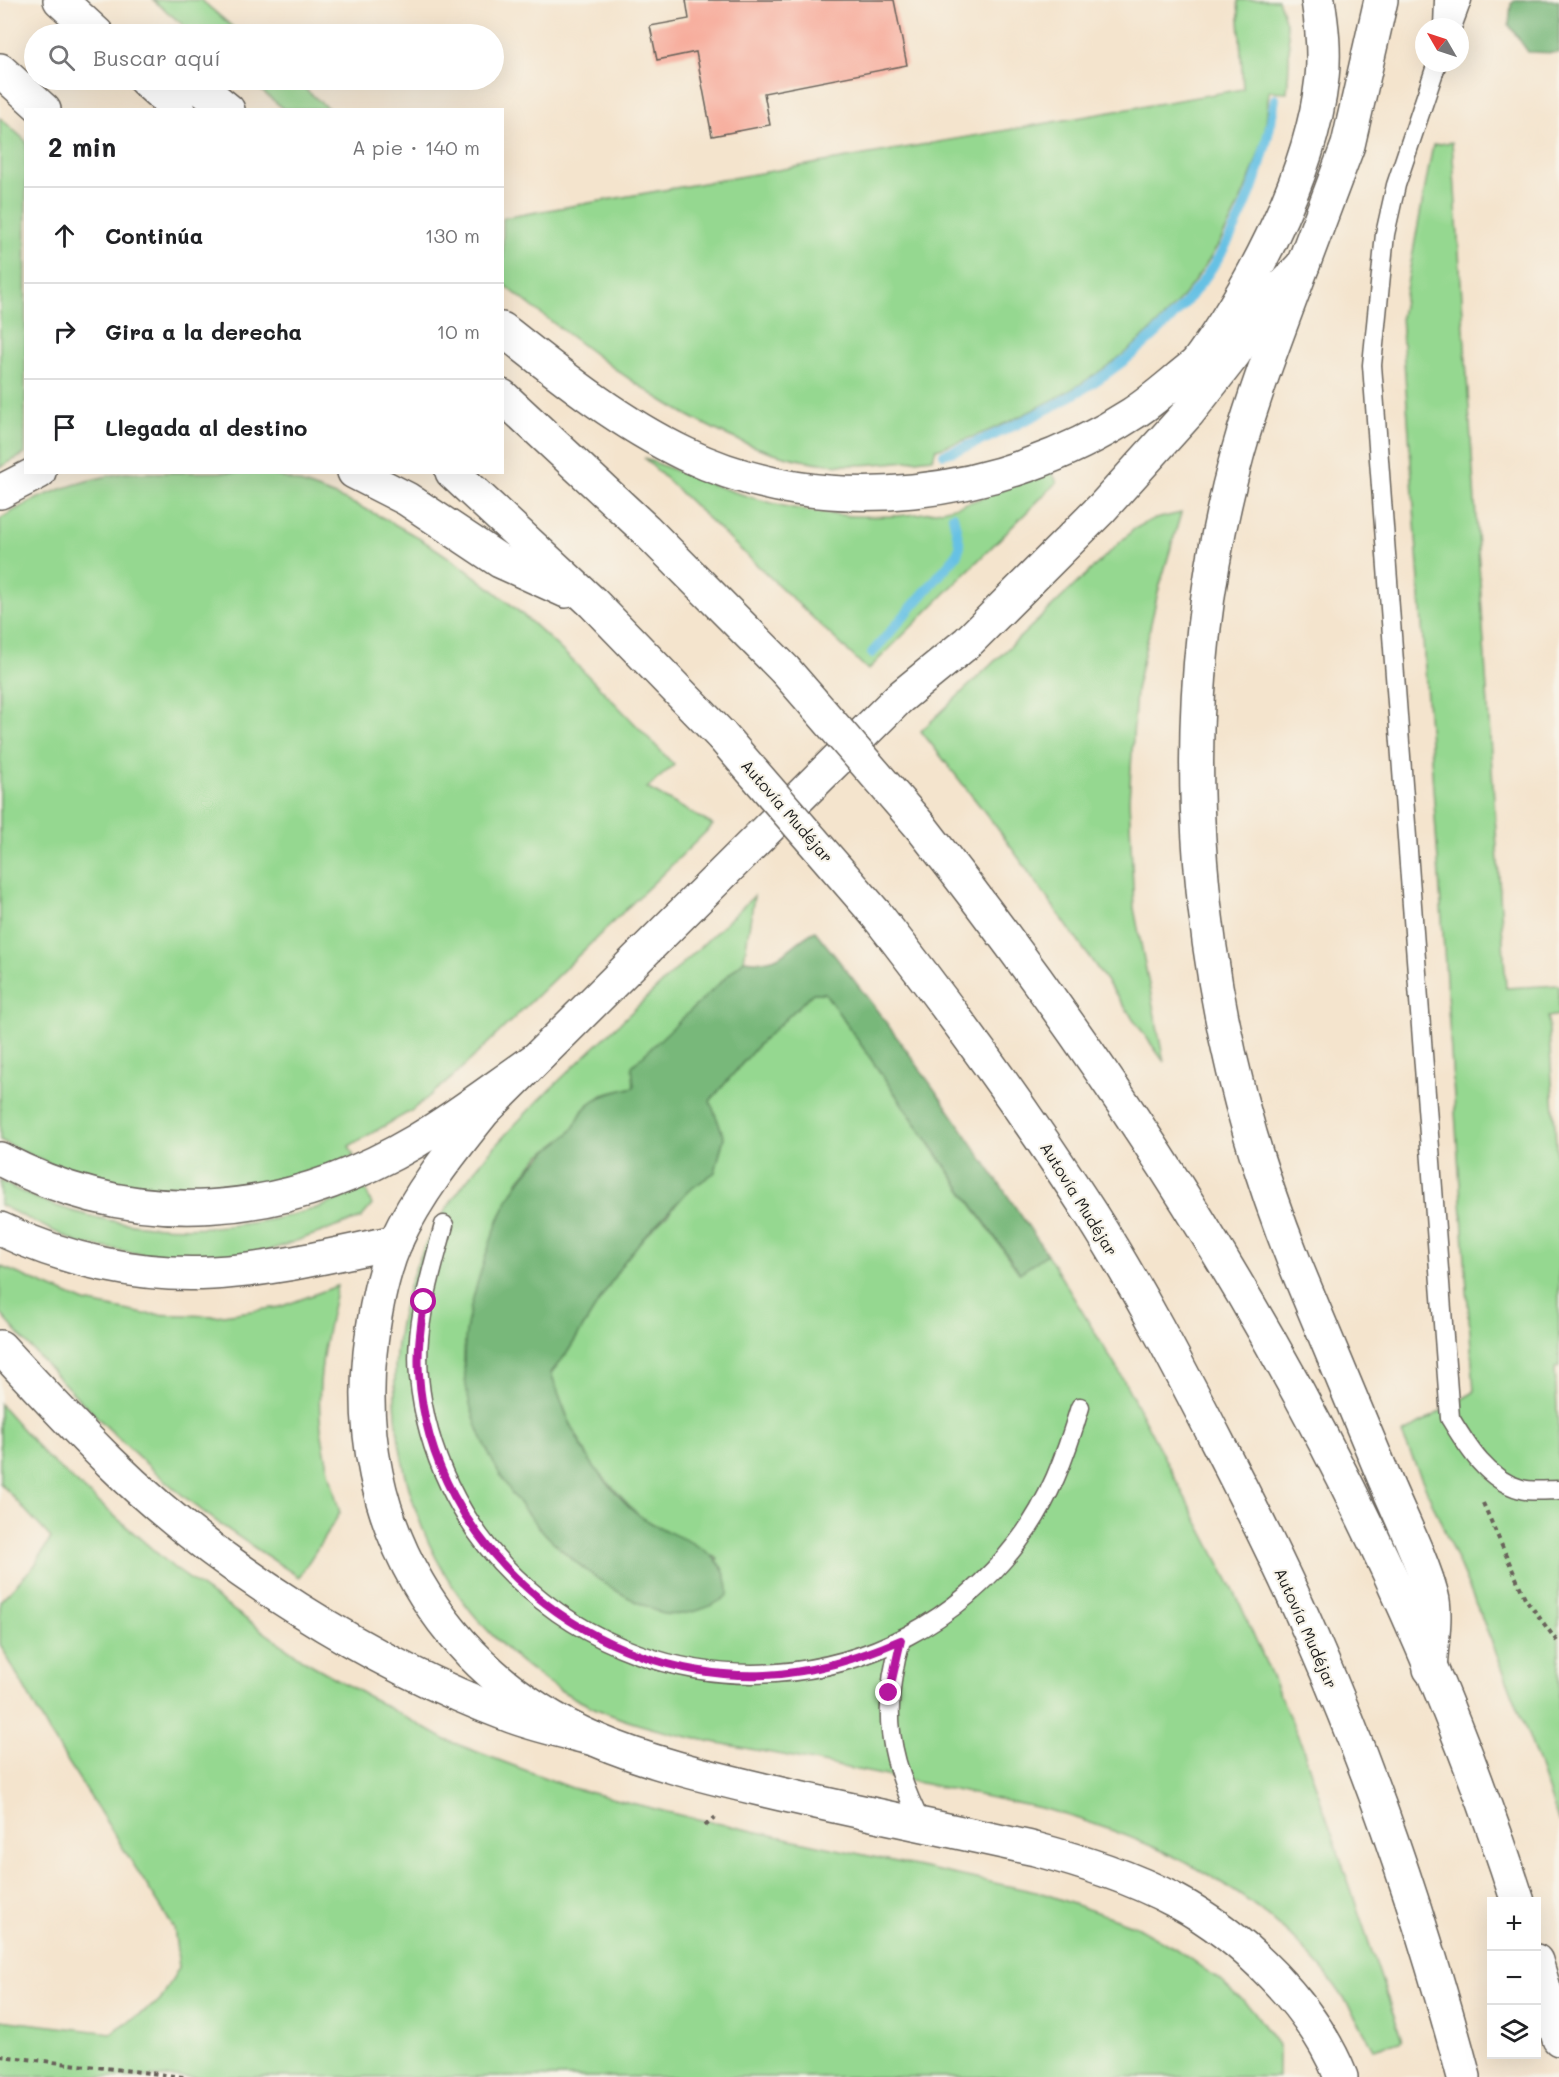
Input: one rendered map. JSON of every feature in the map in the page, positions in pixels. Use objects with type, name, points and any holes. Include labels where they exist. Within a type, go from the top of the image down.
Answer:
[{"type":"highway","points":[[60,0],[86,24]]},
{"type":"highway","points":[[898,699],[955,628],[1087,494],[1127,450],[1200,361],[1240,297],[1266,248],[1304,152],[1322,78],[1324,38],[1318,0]]},
{"type":"highway","points":[[1381,0],[1348,145],[1260,383],[1238,453],[1221,524],[1201,666],[1197,771],[1203,894],[1225,1033],[1258,1163],[1296,1265],[1433,1599],[1430,1669]]},
{"type":"highway","points":[[0,70],[42,108]]},
{"type":"highway","points":[[156,90],[177,108]]},
{"type":"highway","points":[[203,90],[226,108]]},
{"type":"highway","points":[[594,1739],[524,1697],[462,1646],[440,1619],[406,1562],[388,1516],[374,1466],[366,1417],[374,1315],[396,1242],[425,1191],[484,1111],[898,699],[968,642],[1102,508],[1188,413],[1234,354],[1265,304],[1303,265]]},
{"type":"highway","points":[[504,331],[614,414],[686,455],[759,481],[838,493],[920,491],[963,484],[1049,456],[1096,435],[1133,413],[1200,361]]},
{"type":"highway","points":[[504,398],[645,529],[785,670],[921,827],[1055,1002],[1107,1077],[1202,1225],[1263,1328],[1334,1460],[1386,1566],[1430,1669],[1478,1787],[1516,1897]]},
{"type":"highway","points":[[0,492],[35,474]]},
{"type":"highway","points":[[358,474],[407,499],[500,561],[593,603]]},
{"type":"highway","name":"Autovía Mudéjar","points":[[454,474],[593,603],[722,736],[876,914],[990,1064],[1093,1217],[1174,1360],[1252,1511],[1317,1647],[1383,1818],[1441,1991],[1464,2077]]},
{"type":"highway","points":[[0,1158],[30,1175],[83,1194],[139,1206],[195,1209],[251,1204],[306,1190],[371,1164],[448,1121],[532,1061]]},
{"type":"highway","points":[[0,1229],[39,1246],[94,1262],[158,1273],[212,1273],[263,1268],[396,1242]]},
{"type":"highway","points":[[0,1347],[111,1464],[188,1529],[253,1578],[325,1624],[398,1665],[512,1717],[594,1739],[710,1777],[1035,1849],[1087,1863],[1176,1901],[1225,1934],[1291,1995],[1316,2030],[1341,2077]]},
{"type":"highway","points":[[1541,1978],[1559,2039]]},
{"type":"lane","points":[[1443,18],[1444,0]]},
{"type":"lane","points":[[1455,18],[1462,0]]},
{"type":"lane","points":[[1434,72],[1396,185],[1385,234],[1372,365],[1450,1418],[1473,1455],[1497,1476],[1521,1489],[1559,1490]]},
{"type":"lane","points":[[444,1225],[424,1302],[419,1374],[423,1408],[432,1443],[462,1509],[482,1540],[531,1593],[560,1615],[591,1634],[657,1662],[693,1670],[765,1675],[837,1664],[901,1640],[967,1596],[1018,1542],[1056,1478],[1080,1407]]},
{"type":"lane","points":[[901,1640],[893,1666],[889,1721],[899,1774],[922,1825]]},
{"type":"path","points":[[1479,1492],[1525,1598],[1559,1644]]},
{"type":"path","points":[[705,1826],[719,1814]]},
{"type":"path","points":[[0,2056],[184,2077]]},
{"type":"green space","points":[[153,0],[201,0],[229,24],[182,24]]},
{"type":"green space","points":[[1238,0],[1278,0],[1288,33],[1287,92],[1269,91],[1263,140],[1247,187],[1227,229],[1205,267],[1178,302],[1148,333],[1114,361],[1076,387],[1021,416],[974,437],[936,449],[933,458],[868,464],[829,464],[785,456],[741,441],[698,421],[615,369],[504,285],[504,218],[1243,89]]},
{"type":"green space","points":[[1516,0],[1559,0],[1559,53],[1528,52],[1509,25],[1511,4]]},
{"type":"green space","points":[[260,90],[306,90],[328,108],[283,108]]},
{"type":"green space","points":[[0,118],[24,139],[24,455],[0,467]]},
{"type":"green space","points":[[1452,142],[1506,988],[1559,985],[1559,1015],[1548,1017],[1559,1191],[1559,1367],[1555,1368],[1559,1446],[1559,1823],[1505,1675],[1402,1434],[1474,1392],[1401,316],[1433,145]]},
{"type":"green space","points":[[644,458],[749,497],[819,513],[855,516],[892,516],[946,509],[992,494],[1050,469],[1057,482],[868,670]]},
{"type":"green space","points":[[119,474],[269,474],[327,493],[385,519],[439,551],[490,587],[537,628],[629,717],[674,765],[647,788],[713,825],[453,1077],[411,1111],[349,1146],[354,1156],[306,1172],[261,1183],[217,1190],[175,1192],[133,1188],[90,1178],[46,1162],[0,1140],[0,519],[29,503],[92,480]]},
{"type":"green space","points":[[1181,513],[1158,592],[1136,690],[1129,800],[1134,908],[1164,1062],[998,829],[921,731],[1134,529],[1151,520]]},
{"type":"green space","points":[[754,896],[744,960],[696,1007],[634,1087],[602,1095],[583,1110],[571,1133],[539,1156],[519,1180],[498,1220],[465,1380],[475,1417],[493,1462],[516,1499],[546,1535],[583,1568],[628,1597],[664,1614],[718,1559],[639,1516],[593,1466],[568,1418],[551,1373],[567,1353],[623,1263],[644,1237],[688,1191],[715,1172],[724,1137],[710,1101],[759,1044],[813,993],[825,993],[1019,1273],[1047,1254],[1121,1375],[1237,1597],[1301,1743],[1402,2040],[1374,2049],[1329,1977],[1292,1938],[1262,1911],[1195,1868],[1123,1834],[1045,1809],[672,1733],[627,1721],[576,1699],[547,1682],[495,1638],[453,1586],[436,1557],[422,1527],[402,1459],[395,1388],[396,1352],[401,1317],[410,1283],[423,1250],[439,1220],[479,1164],[527,1112]]},
{"type":"green space","points":[[815,931],[906,1049],[1047,1254],[1020,1273],[825,993],[813,993],[759,1044],[710,1101],[724,1137],[715,1172],[688,1191],[644,1237],[623,1263],[567,1353],[551,1373],[574,1432],[593,1465],[608,1484],[639,1515],[709,1554],[719,1564],[726,1578],[728,1595],[722,1600],[689,1613],[664,1614],[625,1596],[573,1560],[542,1531],[507,1486],[483,1442],[468,1395],[464,1347],[472,1300],[492,1236],[506,1203],[524,1175],[568,1135],[587,1106],[605,1095],[634,1087],[632,1066],[744,960],[757,961],[775,958]]},
{"type":"green space","points":[[0,1181],[74,1212],[113,1221],[152,1226],[192,1228],[271,1220],[317,1208],[365,1188],[372,1205],[361,1218],[262,1253],[163,1258],[78,1243],[0,1205]]},
{"type":"green space","points":[[0,1266],[85,1302],[144,1314],[216,1316],[280,1307],[337,1286],[323,1356],[320,1410],[325,1450],[340,1513],[299,1577],[228,1530],[177,1491],[78,1398],[0,1313]]},
{"type":"green space","points":[[0,1404],[47,1457],[174,1568],[305,1661],[446,1740],[572,1788],[679,1815],[1045,1894],[1136,1926],[1176,1949],[1218,1979],[1253,2010],[1278,2045],[1278,2077],[0,2077],[0,2020],[111,2033],[160,2001],[179,1967],[174,1928],[49,1732],[0,1644],[0,1601],[35,1565],[51,1538],[0,1483]]},
{"type":"building","points":[[686,0],[894,0],[907,65],[764,93],[770,125],[712,136],[696,52],[657,60],[650,26],[689,19]]},
{"type":"waterway","points":[[944,454],[1002,431],[1084,389],[1127,359],[1164,326],[1197,288],[1225,248],[1247,202],[1264,153],[1275,99]]},
{"type":"waterway","points":[[872,653],[956,556],[960,546],[953,516]]},
{"type":"route","points":[[424,1302],[419,1342],[419,1374],[423,1408],[432,1443],[462,1509],[482,1540],[505,1568],[531,1593],[560,1615],[623,1650],[657,1662],[693,1670],[765,1675],[801,1671],[837,1664],[901,1640],[893,1666],[889,1693]]}]
